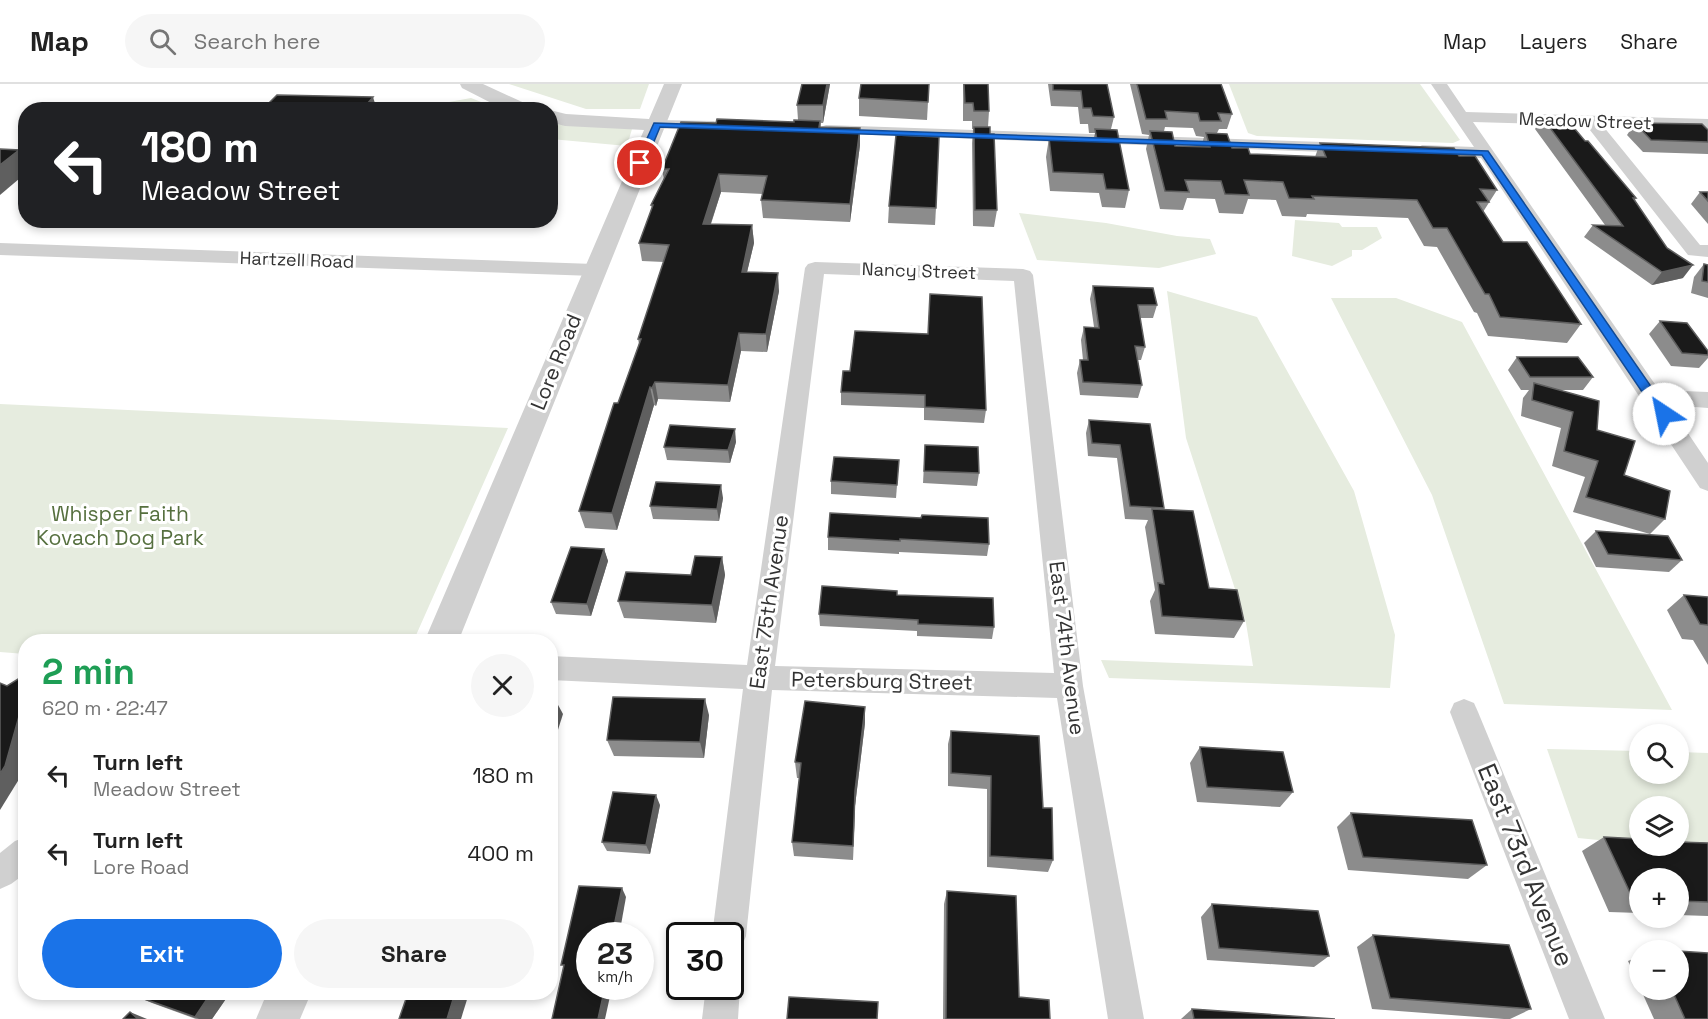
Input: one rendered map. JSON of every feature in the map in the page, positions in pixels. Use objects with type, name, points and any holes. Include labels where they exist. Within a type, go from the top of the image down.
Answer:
[{"type":"street","points":[[469,84],[504,102]]},
{"type":"street","name":"Lore Road","points":[[444,634],[673,84]]},
{"type":"street","points":[[1439,84],[1708,482]]},
{"type":"street","name":"Meadow Street","points":[[1461,117],[1708,124]]},
{"type":"street","points":[[558,118],[657,125],[734,127]]},
{"type":"street","points":[[1590,120],[1695,251],[1708,251]]},
{"type":"street","points":[[805,129],[1365,148]]},
{"type":"street","points":[[1401,150],[1485,153]]},
{"type":"street","name":"Hartzell Road","points":[[0,249],[594,270]]},
{"type":"street","name":"Nancy Street","points":[[815,268],[1023,275]]},
{"type":"street","name":"East 75th Avenue","points":[[731,922],[759,678],[815,268]]},
{"type":"street","name":"East 74th Avenue","points":[[1023,275],[1069,686],[1126,1019]]},
{"type":"street","points":[[1652,397],[1708,400]]},
{"type":"street","name":"Petersburg Street","points":[[558,668],[759,678],[1069,686]]},
{"type":"street","name":"East 73rd Avenue","points":[[1464,712],[1587,1019]]},
{"type":"street","points":[[0,873],[18,858]]},
{"type":"street","points":[[278,1019],[286,1000]]},
{"type":"street","points":[[720,1019],[722,1000]]},
{"type":"green space","points":[[509,84],[649,84],[640,109],[586,109]]},
{"type":"green space","points":[[1229,84],[1420,84],[1460,140],[1453,143],[1257,136],[1248,133]]},
{"type":"green space","points":[[471,98],[481,102],[449,102]]},
{"type":"green space","points":[[558,122],[632,129],[627,146],[558,140]]},
{"type":"green space","points":[[1019,213],[1106,223],[1177,236],[1210,239],[1216,254],[1159,268],[1037,260]]},
{"type":"green space","points":[[1295,220],[1339,223],[1342,227],[1377,227],[1382,238],[1362,250],[1352,250],[1352,256],[1332,266],[1292,256]]},
{"type":"green space","points":[[1167,291],[1257,317],[1354,491],[1395,635],[1390,688],[1109,678],[1101,660],[1253,666],[1246,623],[1186,438]]},
{"type":"green space","points":[[1331,298],[1396,298],[1462,322],[1672,710],[1504,704],[1432,495]]},
{"type":"green space","name":"Whisper Faith Kovach Dog Park","points":[[0,404],[508,428],[417,634],[18,634],[18,653],[0,652]]},
{"type":"green space","points":[[1547,749],[1629,751],[1629,784],[1689,784],[1689,752],[1708,753],[1708,851],[1689,848],[1689,796],[1629,796],[1629,843],[1578,838]]},
{"type":"building","points":[[802,84],[827,84],[823,105],[797,105]]},
{"type":"building","points":[[861,84],[929,84],[928,102],[859,98]]},
{"type":"building","points":[[964,84],[988,84],[989,111],[974,111],[973,103],[965,103]]},
{"type":"building","points":[[1053,84],[1107,84],[1114,117],[1093,116],[1091,108],[1083,108],[1081,91],[1053,90]]},
{"type":"building","points":[[1137,84],[1221,84],[1232,114],[1218,113],[1221,121],[1200,121],[1198,113],[1165,111],[1167,119],[1146,119]]},
{"type":"building","points":[[277,95],[373,97],[369,102],[270,102]]},
{"type":"building","points":[[1542,117],[1562,117],[1570,123],[1636,198],[1633,198],[1667,248],[1693,265],[1662,272],[1593,225],[1623,226]]},
{"type":"building","points":[[717,119],[820,121],[819,127],[860,128],[850,204],[761,200],[767,176],[719,174],[703,224],[752,225],[742,272],[778,273],[766,334],[739,333],[728,385],[655,382],[652,388],[650,387],[612,513],[579,511],[614,403],[618,403],[641,339],[638,339],[669,245],[639,243],[653,205],[651,205],[669,169],[662,169],[681,122],[716,123]]},
{"type":"building","points":[[1635,123],[1702,124],[1708,130],[1708,142],[1651,140]]},
{"type":"building","points":[[974,127],[990,127],[990,134],[994,134],[997,210],[975,210]]},
{"type":"building","points":[[1095,129],[1117,130],[1129,190],[1106,189],[1103,174],[1053,172],[1049,138],[1097,140]]},
{"type":"building","points":[[1150,131],[1172,132],[1175,146],[1210,147],[1206,133],[1227,134],[1232,148],[1248,148],[1250,154],[1326,157],[1320,143],[1454,148],[1459,156],[1475,156],[1497,190],[1480,189],[1489,202],[1477,202],[1503,242],[1527,242],[1581,324],[1500,317],[1489,294],[1485,294],[1447,228],[1433,228],[1417,200],[1312,196],[1314,199],[1289,198],[1283,182],[1244,180],[1249,195],[1225,194],[1221,181],[1185,180],[1189,192],[1165,191]]},
{"type":"building","points":[[896,135],[939,137],[936,208],[889,206]]},
{"type":"building","points":[[0,149],[18,150],[18,151],[0,165]]},
{"type":"building","points":[[1700,192],[1708,192],[1708,201]]},
{"type":"building","points":[[1704,264],[1708,265],[1708,282],[1702,281]]},
{"type":"building","points":[[1093,286],[1153,288],[1157,305],[1138,305],[1145,347],[1135,346],[1142,385],[1083,382],[1080,360],[1088,360],[1084,327],[1099,328]]},
{"type":"building","points":[[930,294],[982,297],[986,410],[925,407],[925,395],[841,392],[843,371],[850,371],[855,331],[928,334]]},
{"type":"building","points":[[1660,321],[1687,323],[1708,351],[1708,355],[1682,353]]},
{"type":"building","points":[[1517,357],[1578,357],[1593,377],[1530,377]]},
{"type":"building","points":[[1534,383],[1599,401],[1597,430],[1635,441],[1624,475],[1670,491],[1665,519],[1586,497],[1598,461],[1564,451],[1573,412],[1532,400]]},
{"type":"building","points":[[1089,420],[1150,424],[1164,508],[1130,506],[1120,445],[1092,443]]},
{"type":"building","points":[[670,425],[735,429],[728,450],[664,447]]},
{"type":"building","points":[[925,445],[978,447],[979,473],[924,471]]},
{"type":"building","points":[[834,457],[899,460],[897,485],[831,481]]},
{"type":"building","points":[[656,482],[721,485],[717,509],[650,506]]},
{"type":"building","points":[[1152,509],[1193,511],[1209,588],[1237,590],[1244,621],[1162,616],[1158,583],[1164,584]]},
{"type":"building","points":[[830,513],[921,518],[922,515],[988,518],[989,544],[828,537]]},
{"type":"building","points":[[1596,531],[1668,536],[1682,560],[1608,554]]},
{"type":"building","points":[[571,547],[604,549],[587,604],[551,602]]},
{"type":"building","points":[[695,556],[722,557],[712,605],[618,601],[626,572],[691,575]]},
{"type":"building","points":[[822,586],[897,591],[897,595],[993,598],[994,627],[918,624],[918,620],[819,614]]},
{"type":"building","points":[[1684,595],[1708,597],[1708,625],[1700,624]]},
{"type":"building","points":[[18,679],[18,720],[5,766],[0,774],[0,683],[7,686]]},
{"type":"building","points":[[613,697],[705,699],[700,742],[607,740]]},
{"type":"building","points":[[805,701],[865,707],[855,791],[853,846],[792,842],[801,763],[795,762]]},
{"type":"building","points":[[951,731],[1039,736],[1043,808],[1052,808],[1053,860],[990,856],[991,776],[951,773]]},
{"type":"building","points":[[1200,747],[1283,752],[1293,792],[1207,787]]},
{"type":"building","points":[[613,792],[656,795],[646,845],[602,842]]},
{"type":"building","points":[[1351,813],[1472,820],[1487,865],[1363,857]]},
{"type":"building","points":[[1604,837],[1629,838],[1629,856],[1689,856],[1689,842],[1708,843],[1708,902],[1689,901],[1689,868],[1629,868],[1629,890]]},
{"type":"building","points":[[579,886],[622,888],[615,922],[576,922],[576,1000],[602,1000],[598,1019],[552,1019],[564,965],[561,965]]},
{"type":"building","points":[[947,891],[1016,896],[1019,997],[1049,1000],[1050,1019],[946,1019]]},
{"type":"building","points":[[1212,904],[1318,911],[1329,956],[1219,948]]},
{"type":"building","points":[[1373,935],[1509,945],[1531,1009],[1390,998]]},
{"type":"building","points":[[1689,952],[1708,953],[1708,1019],[1685,1019],[1676,1000],[1689,1000]]},
{"type":"building","points":[[789,997],[878,1002],[877,1019],[787,1019]]},
{"type":"building","points":[[147,1000],[206,1000],[195,1017]]},
{"type":"building","points":[[406,1000],[453,1000],[447,1019],[399,1019]]},
{"type":"building","points":[[1192,1009],[1335,1019],[1194,1019]]},
{"type":"building","points":[[130,1012],[138,1019],[123,1019]]},
{"type":"route","points":[[640,163],[657,125],[1485,153],[1664,414]]}]
